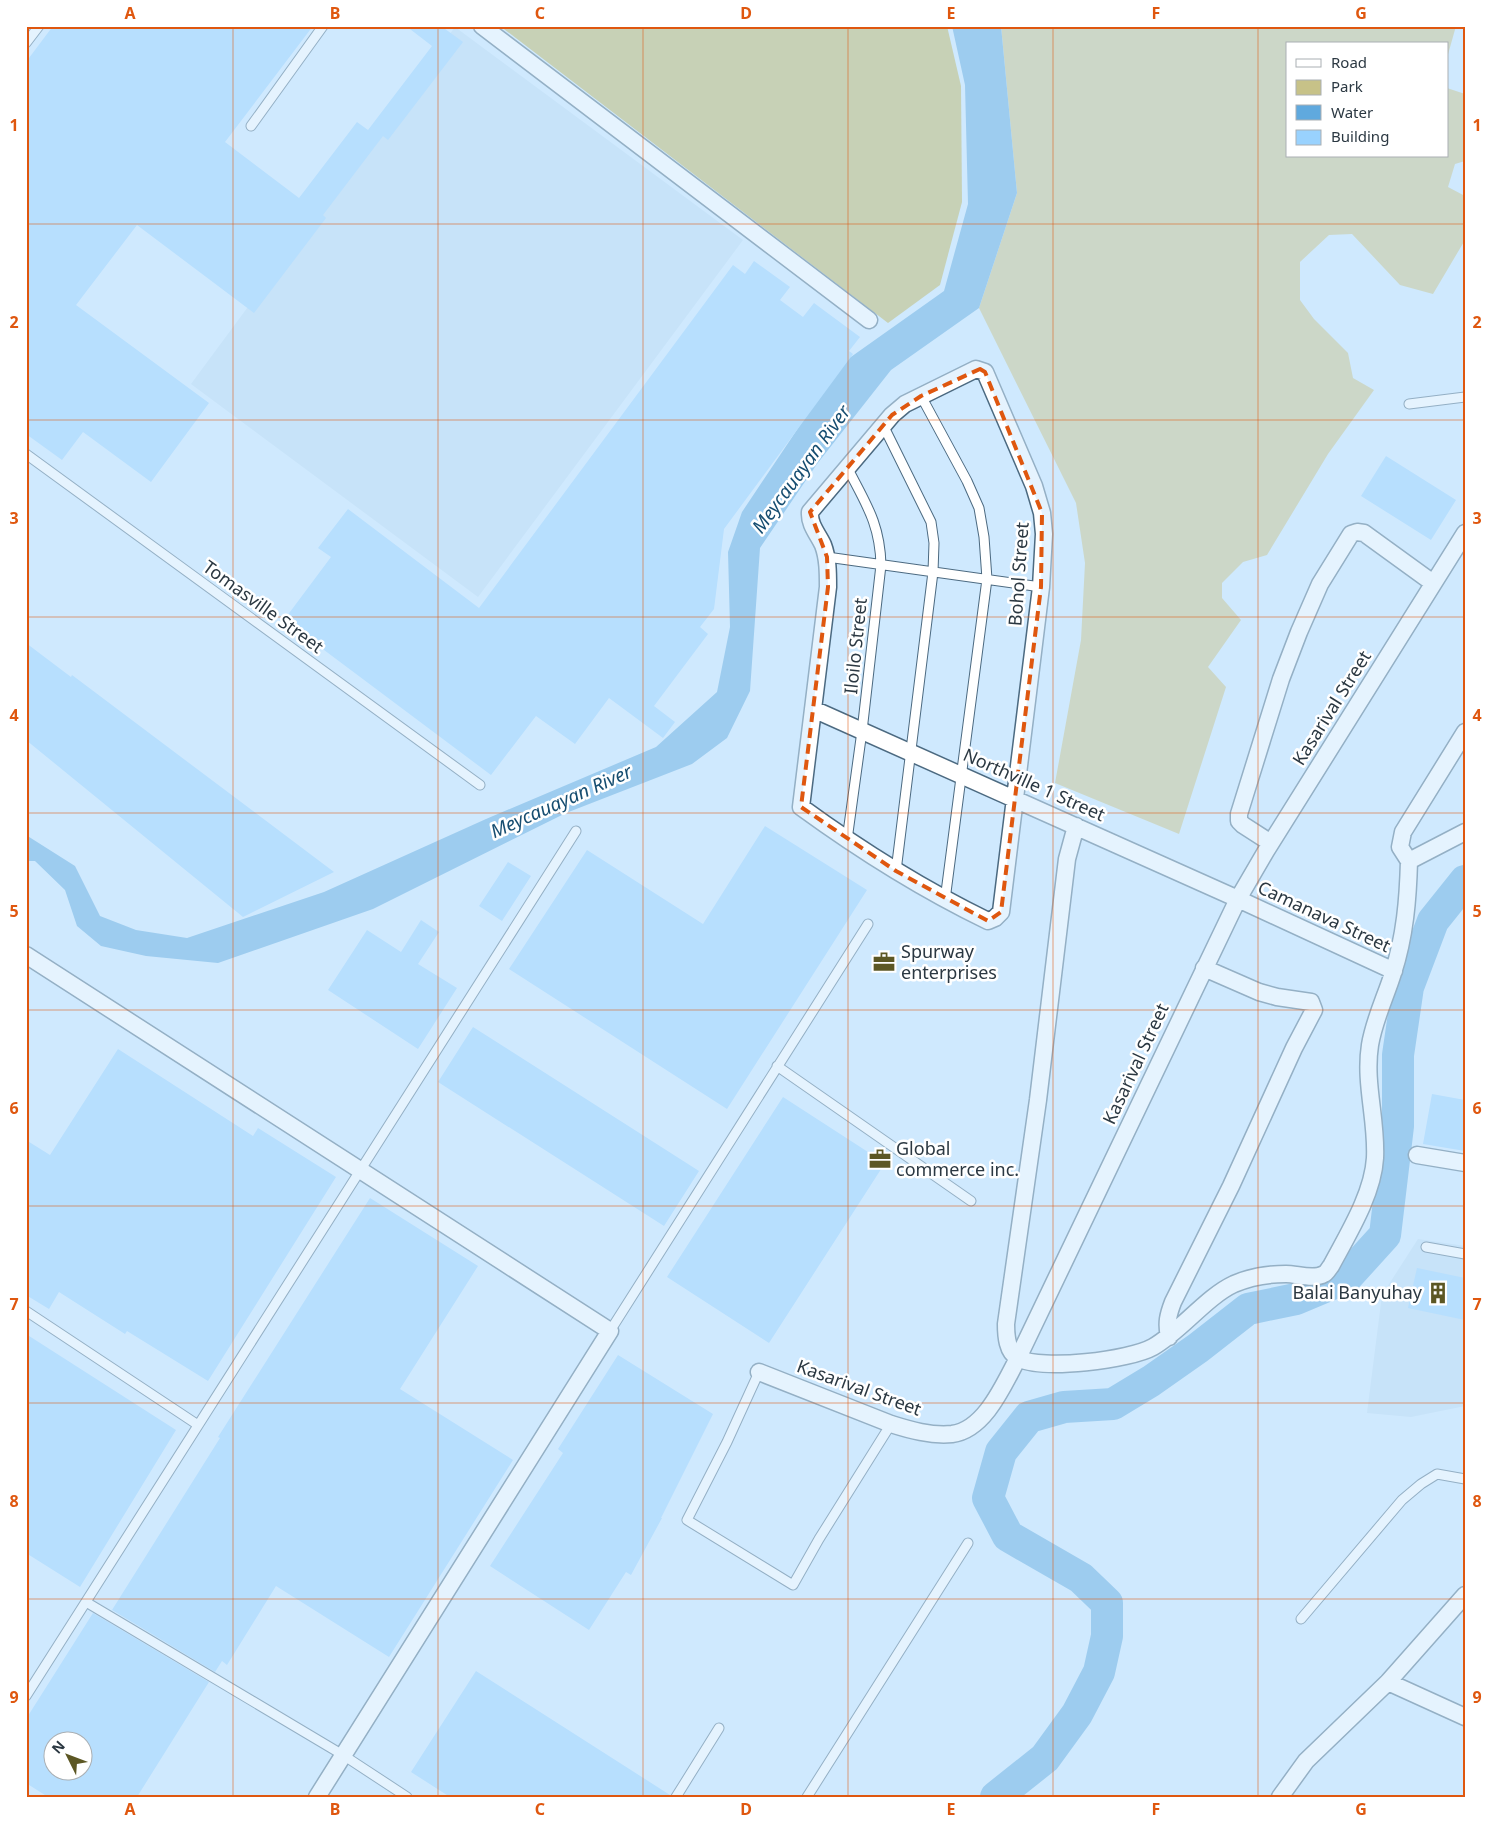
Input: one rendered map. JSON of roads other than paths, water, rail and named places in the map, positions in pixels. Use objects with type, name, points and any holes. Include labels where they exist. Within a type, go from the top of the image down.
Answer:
[{"type":"street","points":[[482,26],[869,320]]},
{"type":"street","name":"Bohol Street","points":[[921,396],[976,369],[985,372],[1037,495],[1042,514],[1044,534],[1041,587],[1001,912],[995,918],[988,921],[945,900]]},
{"type":"street","points":[[921,396],[905,404],[883,425],[810,512],[811,521],[827,558],[828,572],[826,604],[801,807],[847,840],[945,900]]},
{"type":"street","points":[[1271,843],[1243,825],[1239,821],[1239,814],[1281,679],[1299,632],[1325,576],[1351,534],[1357,532],[1364,533],[1434,583]]},
{"type":"street","name":"Kasarival Street","points":[[759,1372],[891,1424],[936,1434],[954,1434],[970,1428],[988,1410],[1018,1358],[1238,899],[1465,533]]},
{"type":"street","name":"Northville 1 Street","points":[[813,709],[1238,899]]},
{"type":"street","points":[[1076,826],[1067,859],[1038,1100],[1006,1324],[1006,1338],[1010,1350],[1018,1358],[1031,1362],[1109,1360],[1129,1356],[1151,1348],[1169,1337],[1232,1285],[1249,1278],[1268,1275],[1315,1276],[1324,1274],[1331,1266],[1366,1195],[1374,1170],[1374,1141],[1368,1082],[1368,1059],[1375,1024],[1394,971],[1406,916],[1409,861],[1400,847],[1403,832],[1465,732]]},
{"type":"street","points":[[1409,861],[1465,832]]},
{"type":"street","name":"Camanava Street","points":[[1238,899],[1394,971]]},
{"type":"street","points":[[26,954],[610,1331],[317,1797]]},
{"type":"street","points":[[1169,1337],[1168,1314],[1173,1302],[1231,1186],[1294,1048],[1314,1010],[1311,1002],[1277,997],[1259,992],[1204,968]]},
{"type":"street","points":[[1417,1155],[1465,1163]]},
{"type":"street","points":[[1287,1793],[1306,1761],[1388,1682],[1465,1595]]},
{"type":"street","points":[[1388,1682],[1465,1718]]},
{"type":"lane","points":[[26,43],[39,26]]},
{"type":"lane","points":[[251,126],[322,26]]},
{"type":"lane","points":[[921,396],[967,481],[979,508],[984,537],[987,579],[945,900]]},
{"type":"lane","points":[[1409,404],[1465,397]]},
{"type":"lane","points":[[883,425],[931,522],[934,542],[933,572],[896,871]]},
{"type":"lane","name":"Tomasville Street","points":[[26,454],[480,785]]},
{"type":"lane","name":"Iloilo Street","points":[[847,840],[862,731],[881,565],[876,526],[848,469]]},
{"type":"lane","points":[[827,558],[1041,587]]},
{"type":"lane","points":[[26,1696],[576,830]]},
{"type":"lane","points":[[610,1331],[868,924]]},
{"type":"lane","points":[[777,1066],[971,1201]]},
{"type":"lane","points":[[1426,1247],[1465,1254]]},
{"type":"lane","points":[[26,1311],[198,1425]]},
{"type":"lane","points":[[759,1372],[727,1442],[686,1520],[793,1584],[891,1424]]},
{"type":"lane","points":[[1301,1619],[1402,1500],[1421,1484],[1437,1474],[1465,1479]]},
{"type":"lane","points":[[807,1797],[968,1543]]},
{"type":"lane","points":[[86,1602],[343,1755],[407,1797]]},
{"type":"lane","points":[[676,1797],[719,1728]]},
{"type":"water","name":"Meycauayan River","points":[[952,26],[1001,26],[1017,193],[979,308],[891,370],[817,464],[760,548],[750,691],[727,738],[692,764],[566,813],[373,909],[218,963],[146,956],[101,946],[77,926],[65,890],[35,861],[26,861],[26,835],[75,866],[100,916],[136,930],[187,938],[324,892],[486,819],[656,747],[717,692],[730,627],[728,552],[742,512],[841,364],[944,291],[968,204],[965,85]]},
{"type":"waterway","points":[[996,1797],[1045,1758],[1077,1714],[1099,1672],[1107,1636],[1107,1603],[1081,1578],[1008,1536],[988,1498],[1001,1452],[1029,1417],[1064,1407],[1113,1404],[1151,1381],[1198,1348],[1248,1309],[1296,1299],[1346,1278],[1385,1235],[1398,1126],[1398,1055],[1408,987],[1433,921],[1465,881]]},
{"type":"place","name":"Spurway enterprises","points":[[884,962]]},
{"type":"place","name":"Global commerce inc.","points":[[880,1159]]},
{"type":"place","name":"Balai Banyuhay","points":[[1438,1293]]}]
